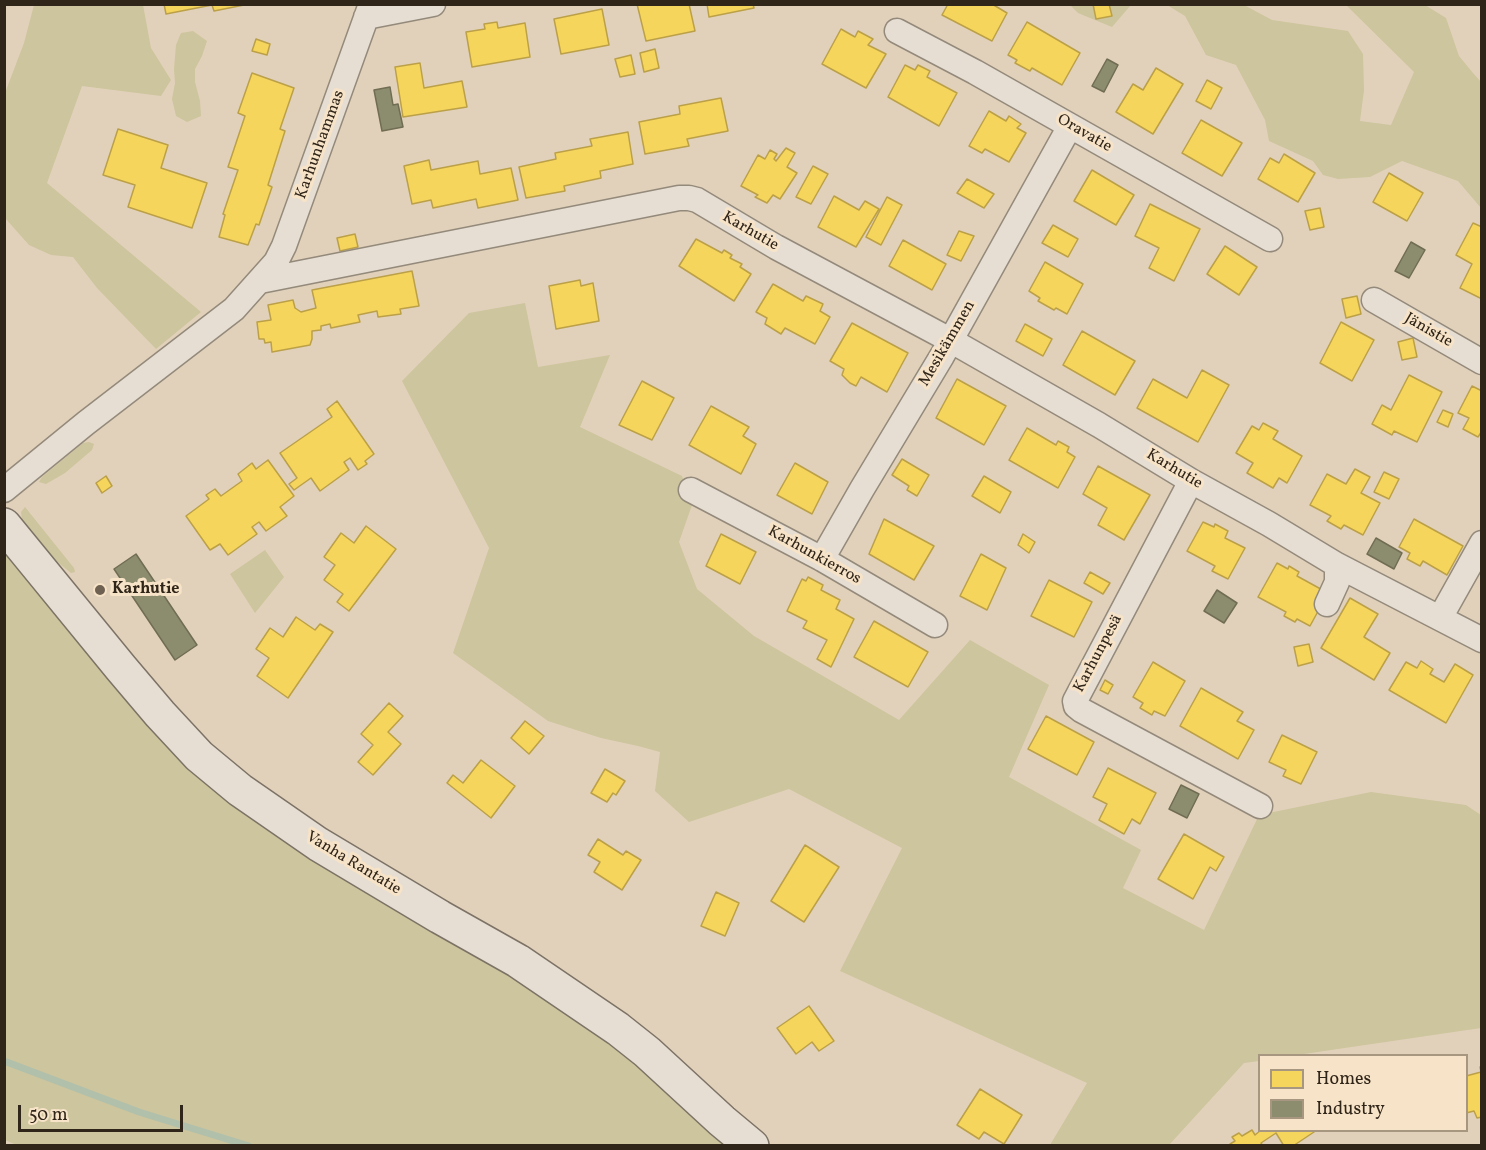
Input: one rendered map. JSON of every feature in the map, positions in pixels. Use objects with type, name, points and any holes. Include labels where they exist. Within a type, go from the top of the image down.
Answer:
[{"type":"main road","name":"Vanha Rantatie","points":[[4,525],[121,668],[199,756],[240,790],[318,844],[518,961],[599,1016],[647,1052],[752,1146]]},
{"type":"street","points":[[369,11],[433,4]]},
{"type":"street","name":"Karhunhammas","points":[[260,281],[276,262],[284,246],[369,11]]},
{"type":"street","name":"Oravatie","points":[[897,31],[975,72],[1270,239]]},
{"type":"street","name":"Mesikämmen","points":[[822,559],[942,356],[1070,126]]},
{"type":"street","name":"Karhutie","points":[[260,281],[680,198],[697,200],[776,247],[950,340],[1337,565],[1482,640]]},
{"type":"street","points":[[4,490],[86,423],[234,309],[260,281]]},
{"type":"street","name":"Jänistie","points":[[1374,300],[1482,362]]},
{"type":"street","name":"Karhunpesä","points":[[1191,481],[1075,701],[1076,706],[1260,806]]},
{"type":"street","name":"Karhunkierros","points":[[691,490],[822,559],[935,625]]},
{"type":"street","points":[[1440,618],[1482,543]]},
{"type":"street","points":[[1327,604],[1337,582],[1337,565]]},
{"type":"shaded area","points":[[34,5],[143,5],[151,48],[171,80],[161,96],[82,86],[47,183],[201,312],[156,349],[97,288],[73,257],[51,255],[29,245],[5,218],[5,93],[24,43]]},
{"type":"shaded area","points":[[1070,5],[1131,5],[1112,27],[1078,13]]},
{"type":"shaded area","points":[[1167,5],[1244,5],[1272,20],[1348,31],[1363,54],[1364,90],[1360,121],[1391,125],[1414,72],[1346,5],[1425,5],[1446,18],[1459,56],[1481,82],[1481,208],[1458,181],[1402,161],[1370,177],[1338,179],[1323,175],[1313,161],[1269,141],[1265,120],[1236,65],[1206,55],[1185,16]]},
{"type":"shaded area","points":[[193,31],[207,41],[195,69],[201,116],[187,122],[176,116],[172,99],[175,83],[176,45],[181,33]]},
{"type":"shaded area","points":[[525,303],[538,367],[610,355],[580,427],[682,476],[692,505],[679,542],[697,589],[754,636],[899,720],[970,640],[1049,685],[1009,777],[1141,850],[1123,888],[1204,930],[1259,815],[1371,792],[1466,805],[1481,815],[1481,1028],[1304,1054],[1258,1054],[1258,1061],[1244,1063],[1169,1145],[1050,1145],[1087,1083],[840,971],[902,848],[789,789],[689,822],[655,791],[660,752],[601,738],[548,721],[453,653],[489,548],[402,381],[469,313]]},
{"type":"shaded area","points":[[83,443],[94,444],[92,450],[65,473],[46,484],[39,482]]},
{"type":"shaded area","points":[[25,507],[75,572],[71,573],[39,547],[22,520],[21,512]]},
{"type":"shaded area","points":[[4,547],[135,704],[598,1029],[732,1145],[19,1146],[5,1140]]},
{"type":"shaded area","points":[[265,550],[284,577],[255,613],[230,574]]},
{"type":"building: Homes","points":[[164,4],[249,4],[214,11],[212,5],[166,14]]},
{"type":"building: Homes","points":[[637,4],[689,4],[695,31],[646,41]]},
{"type":"building: Homes","points":[[707,4],[753,4],[754,8],[709,17]]},
{"type":"building: Homes","points":[[948,4],[992,4],[1007,13],[992,41],[942,15]]},
{"type":"building: Homes","points":[[1093,4],[1109,4],[1112,16],[1096,19]]},
{"type":"building: Homes","points":[[602,9],[609,45],[561,54],[554,19]]},
{"type":"building: Homes","points":[[497,22],[498,28],[525,23],[530,57],[472,67],[466,32],[485,29],[484,24]]},
{"type":"building: Homes","points":[[1027,22],[1080,53],[1062,85],[1032,68],[1030,71],[1015,63],[1017,60],[1008,55]]},
{"type":"building: Homes","points":[[841,29],[855,37],[858,31],[873,39],[868,45],[886,54],[866,88],[822,64]]},
{"type":"building: Homes","points":[[256,39],[270,44],[267,55],[252,51]]},
{"type":"building: Homes","points":[[655,49],[659,68],[644,72],[640,53]]},
{"type":"building: Homes","points":[[631,55],[635,74],[620,77],[615,59]]},
{"type":"building: Homes","points":[[420,63],[424,88],[462,81],[467,107],[403,117],[395,67]]},
{"type":"building: Homes","points":[[905,65],[915,70],[918,65],[930,71],[927,77],[957,93],[939,126],[888,97]]},
{"type":"building: Homes","points":[[1156,68],[1183,84],[1153,134],[1116,112],[1133,84],[1143,90]]},
{"type":"building: Homes","points":[[252,73],[294,88],[280,129],[285,131],[268,185],[272,187],[259,225],[256,224],[248,245],[219,237],[225,215],[223,214],[238,170],[228,167],[245,116],[238,113]]},
{"type":"building: Homes","points":[[1207,80],[1222,88],[1211,109],[1196,101]]},
{"type":"building: Homes","points":[[721,98],[728,131],[687,139],[689,146],[645,154],[639,122],[680,114],[679,106]]},
{"type":"building: Homes","points":[[989,111],[1006,121],[1009,116],[1021,124],[1017,128],[1026,133],[1009,162],[985,149],[982,153],[969,146]]},
{"type":"building: Homes","points":[[1201,120],[1242,143],[1222,176],[1182,153]]},
{"type":"building: Homes","points":[[118,129],[168,145],[161,168],[207,183],[192,228],[128,207],[135,185],[103,175]]},
{"type":"building: Homes","points":[[628,132],[633,164],[600,171],[601,178],[564,186],[565,191],[526,198],[519,167],[556,159],[555,153],[592,146],[590,139]]},
{"type":"building: Homes","points":[[786,148],[795,153],[787,167],[797,173],[780,199],[773,195],[767,203],[741,186],[758,155],[765,159],[770,150],[777,154],[774,159],[776,161]]},
{"type":"building: Homes","points":[[1284,154],[1315,173],[1298,202],[1258,179],[1270,158],[1279,163]]},
{"type":"building: Homes","points":[[429,160],[431,170],[478,161],[480,174],[511,168],[518,200],[478,208],[476,199],[433,208],[431,200],[412,204],[404,166]]},
{"type":"building: Homes","points":[[813,166],[828,174],[811,204],[796,197]]},
{"type":"building: Homes","points":[[1092,170],[1134,195],[1116,225],[1074,201]]},
{"type":"building: Homes","points":[[1389,173],[1423,193],[1407,221],[1373,202]]},
{"type":"building: Homes","points":[[967,179],[994,194],[984,208],[957,193]]},
{"type":"building: Homes","points":[[834,196],[859,210],[865,201],[879,209],[856,247],[818,227]]},
{"type":"building: Homes","points":[[887,197],[902,205],[881,245],[866,237]]},
{"type":"building: Homes","points":[[1150,204],[1200,229],[1174,281],[1149,268],[1159,248],[1135,236]]},
{"type":"building: Homes","points":[[1320,208],[1324,227],[1310,230],[1305,211]]},
{"type":"building: Homes","points":[[1473,223],[1482,227],[1482,299],[1460,288],[1472,264],[1456,255]]},
{"type":"building: Homes","points":[[1053,225],[1078,239],[1068,257],[1042,243]]},
{"type":"building: Homes","points":[[959,231],[974,236],[961,261],[947,255]]},
{"type":"building: Homes","points":[[355,234],[358,247],[340,251],[337,238]]},
{"type":"building: Homes","points":[[696,239],[722,253],[724,250],[732,255],[730,258],[742,264],[740,267],[751,274],[734,301],[679,266]]},
{"type":"building: Homes","points":[[903,240],[946,264],[932,290],[889,266]]},
{"type":"building: Homes","points":[[1225,246],[1257,267],[1239,295],[1207,274]]},
{"type":"building: Homes","points":[[1045,262],[1083,284],[1067,314],[1038,301],[1040,298],[1029,291]]},
{"type":"building: Homes","points":[[412,271],[419,306],[400,309],[401,314],[378,317],[377,311],[358,315],[360,322],[331,328],[330,324],[321,326],[321,330],[312,331],[310,345],[272,352],[271,342],[265,343],[264,339],[259,339],[257,322],[271,320],[268,305],[293,300],[295,308],[301,312],[316,308],[312,290]]},
{"type":"building: Homes","points":[[580,280],[581,286],[593,283],[599,321],[556,329],[549,286]]},
{"type":"building: Homes","points":[[773,284],[803,301],[806,296],[823,304],[820,311],[830,317],[815,344],[785,328],[781,334],[765,324],[767,318],[756,312]]},
{"type":"building: Homes","points":[[1357,296],[1361,314],[1346,318],[1342,299]]},
{"type":"building: Homes","points":[[1341,322],[1374,340],[1352,381],[1320,363]]},
{"type":"building: Homes","points":[[852,323],[908,353],[887,392],[861,377],[856,386],[850,383],[842,375],[844,369],[830,361]]},
{"type":"building: Homes","points":[[1025,324],[1052,339],[1043,356],[1016,341]]},
{"type":"building: Homes","points":[[1082,331],[1135,361],[1115,395],[1063,365]]},
{"type":"building: Homes","points":[[1413,338],[1417,357],[1402,360],[1398,342]]},
{"type":"building: Homes","points":[[1202,370],[1229,385],[1198,442],[1137,408],[1153,379],[1187,398]]},
{"type":"building: Homes","points":[[1409,375],[1442,392],[1417,442],[1394,431],[1392,435],[1372,424],[1382,405],[1391,410]]},
{"type":"building: Homes","points":[[957,379],[1006,406],[984,445],[936,418]]},
{"type":"building: Homes","points":[[642,381],[674,398],[652,440],[619,425]]},
{"type":"building: Homes","points":[[1472,386],[1482,391],[1482,431],[1478,437],[1463,429],[1469,418],[1458,413]]},
{"type":"building: Homes","points":[[337,401],[374,454],[365,461],[367,464],[358,470],[350,458],[344,462],[349,470],[320,491],[311,478],[294,490],[289,484],[297,478],[280,453],[332,417],[327,409]]},
{"type":"building: Homes","points":[[711,406],[749,427],[743,436],[756,444],[741,474],[689,445]]},
{"type":"building: Homes","points":[[1443,410],[1453,414],[1448,427],[1437,422]]},
{"type":"building: Homes","points":[[1263,423],[1278,431],[1273,439],[1302,456],[1287,483],[1279,478],[1273,488],[1247,473],[1253,463],[1236,453],[1252,426],[1259,430]]},
{"type":"building: Homes","points":[[1027,428],[1056,445],[1058,441],[1069,447],[1067,452],[1075,457],[1058,488],[1009,460]]},
{"type":"building: Homes","points":[[902,459],[929,475],[917,496],[907,490],[909,486],[892,475]]},
{"type":"building: Homes","points":[[268,460],[294,496],[280,507],[287,516],[266,531],[259,522],[252,527],[257,534],[228,555],[220,544],[210,550],[186,516],[209,499],[206,495],[215,489],[221,496],[242,481],[238,474],[252,463],[256,469]]},
{"type":"building: Homes","points":[[795,463],[828,482],[812,514],[777,495]]},
{"type":"building: Homes","points":[[1098,466],[1150,495],[1124,540],[1098,525],[1107,508],[1083,494]]},
{"type":"building: Homes","points":[[1355,469],[1370,477],[1361,493],[1380,503],[1363,535],[1344,525],[1341,529],[1327,521],[1331,516],[1310,505],[1327,474],[1346,484]]},
{"type":"building: Homes","points":[[1384,472],[1399,479],[1389,499],[1374,492]]},
{"type":"building: Homes","points":[[106,476],[112,486],[102,493],[96,483]]},
{"type":"building: Homes","points":[[984,476],[1011,492],[1000,513],[972,496]]},
{"type":"building: Homes","points":[[884,519],[934,546],[914,580],[869,554]]},
{"type":"building: Homes","points":[[1414,519],[1463,546],[1447,575],[1423,561],[1420,566],[1407,559],[1410,553],[1399,547]]},
{"type":"building: Homes","points":[[1203,522],[1214,527],[1215,524],[1228,531],[1225,538],[1245,548],[1228,579],[1212,571],[1215,566],[1187,551]]},
{"type":"building: Homes","points":[[366,526],[396,549],[349,611],[337,602],[343,594],[324,580],[335,565],[324,557],[341,533],[354,543]]},
{"type":"building: Homes","points":[[721,534],[756,552],[740,584],[706,566]]},
{"type":"building: Homes","points":[[1023,534],[1035,542],[1029,553],[1018,545]]},
{"type":"building: Homes","points":[[981,554],[1006,568],[987,610],[960,596]]},
{"type":"building: Homes","points":[[1277,563],[1288,569],[1289,566],[1299,572],[1297,576],[1328,593],[1310,626],[1297,619],[1295,622],[1284,616],[1286,612],[1258,597]]},
{"type":"building: Homes","points":[[1090,572],[1110,583],[1103,594],[1084,583]]},
{"type":"building: Homes","points":[[808,577],[823,585],[821,590],[840,600],[836,609],[854,619],[831,667],[817,659],[827,640],[803,628],[807,621],[787,611],[802,579],[806,581]]},
{"type":"building: Homes","points":[[1049,580],[1092,602],[1074,637],[1031,616]]},
{"type":"building: Homes","points":[[1350,598],[1378,614],[1364,637],[1390,653],[1374,680],[1321,648]]},
{"type":"building: Homes","points":[[296,617],[315,630],[320,624],[333,632],[288,698],[257,676],[269,658],[256,649],[270,628],[283,637]]},
{"type":"building: Homes","points":[[874,621],[928,652],[908,687],[854,657]]},
{"type":"building: Homes","points":[[1309,644],[1313,662],[1298,666],[1294,647]]},
{"type":"building: Homes","points":[[1421,661],[1433,669],[1430,674],[1444,682],[1455,664],[1473,675],[1446,723],[1389,690],[1406,662],[1417,668]]},
{"type":"building: Homes","points":[[1153,662],[1185,681],[1165,716],[1154,711],[1152,715],[1140,708],[1143,703],[1133,697]]},
{"type":"building: Homes","points":[[1105,680],[1113,685],[1108,694],[1100,690]]},
{"type":"building: Homes","points":[[1201,688],[1243,712],[1237,721],[1254,730],[1238,759],[1180,726]]},
{"type":"building: Homes","points":[[389,703],[403,716],[388,732],[401,744],[373,775],[358,762],[373,745],[361,734]]},
{"type":"building: Homes","points":[[1046,716],[1094,742],[1077,775],[1028,749]]},
{"type":"building: Homes","points":[[525,721],[544,736],[529,754],[511,738]]},
{"type":"building: Homes","points":[[1282,735],[1317,752],[1301,784],[1283,776],[1286,770],[1269,762]]},
{"type":"building: Homes","points":[[481,760],[515,786],[491,818],[447,783],[453,775],[463,783]]},
{"type":"building: Homes","points":[[1108,768],[1156,793],[1140,824],[1132,819],[1124,834],[1099,820],[1107,804],[1093,797]]},
{"type":"building: Homes","points":[[605,769],[625,781],[616,795],[613,793],[607,802],[591,793]]},
{"type":"building: Homes","points":[[1184,834],[1224,857],[1216,871],[1210,867],[1193,899],[1158,879]]},
{"type":"building: Homes","points":[[598,839],[623,855],[626,851],[641,860],[622,890],[594,872],[600,862],[588,855]]},
{"type":"building: Homes","points":[[805,845],[839,867],[804,922],[771,901]]},
{"type":"building: Homes","points":[[716,892],[739,903],[725,936],[701,926]]},
{"type":"building: Homes","points":[[809,1006],[834,1041],[819,1051],[812,1042],[796,1054],[777,1028]]},
{"type":"building: Homes","points":[[1480,1067],[1482,1067],[1482,1117],[1477,1118],[1474,1111],[1468,1112],[1468,1075],[1481,1072]]},
{"type":"building: Homes","points":[[980,1089],[1022,1115],[1004,1144],[984,1132],[979,1139],[957,1125]]},
{"type":"building: Homes","points":[[1252,1130],[1255,1135],[1259,1132],[1314,1132],[1293,1146],[1284,1146],[1276,1133],[1261,1143],[1263,1146],[1231,1146],[1230,1144],[1235,1141],[1232,1137],[1239,1133],[1242,1136]]},
{"type":"building: Industry","points":[[1107,59],[1118,65],[1104,92],[1092,86]]},
{"type":"building: Industry","points":[[390,87],[393,105],[398,104],[403,127],[382,131],[374,90]]},
{"type":"building: Industry","points":[[1411,242],[1425,250],[1409,278],[1395,271]]},
{"type":"building: Industry","points":[[1376,538],[1402,553],[1394,569],[1367,554]]},
{"type":"building: Industry","points":[[136,554],[197,645],[175,660],[114,569]]},
{"type":"building: Industry","points":[[1217,590],[1237,603],[1224,623],[1204,611]]},
{"type":"building: Industry","points":[[1181,785],[1199,794],[1187,818],[1169,809]]},
{"type":"waterway","points":[[4,1061],[139,1112],[249,1146]]},
{"type":"place","name":"Karhutie","points":[[100,590]]}]
